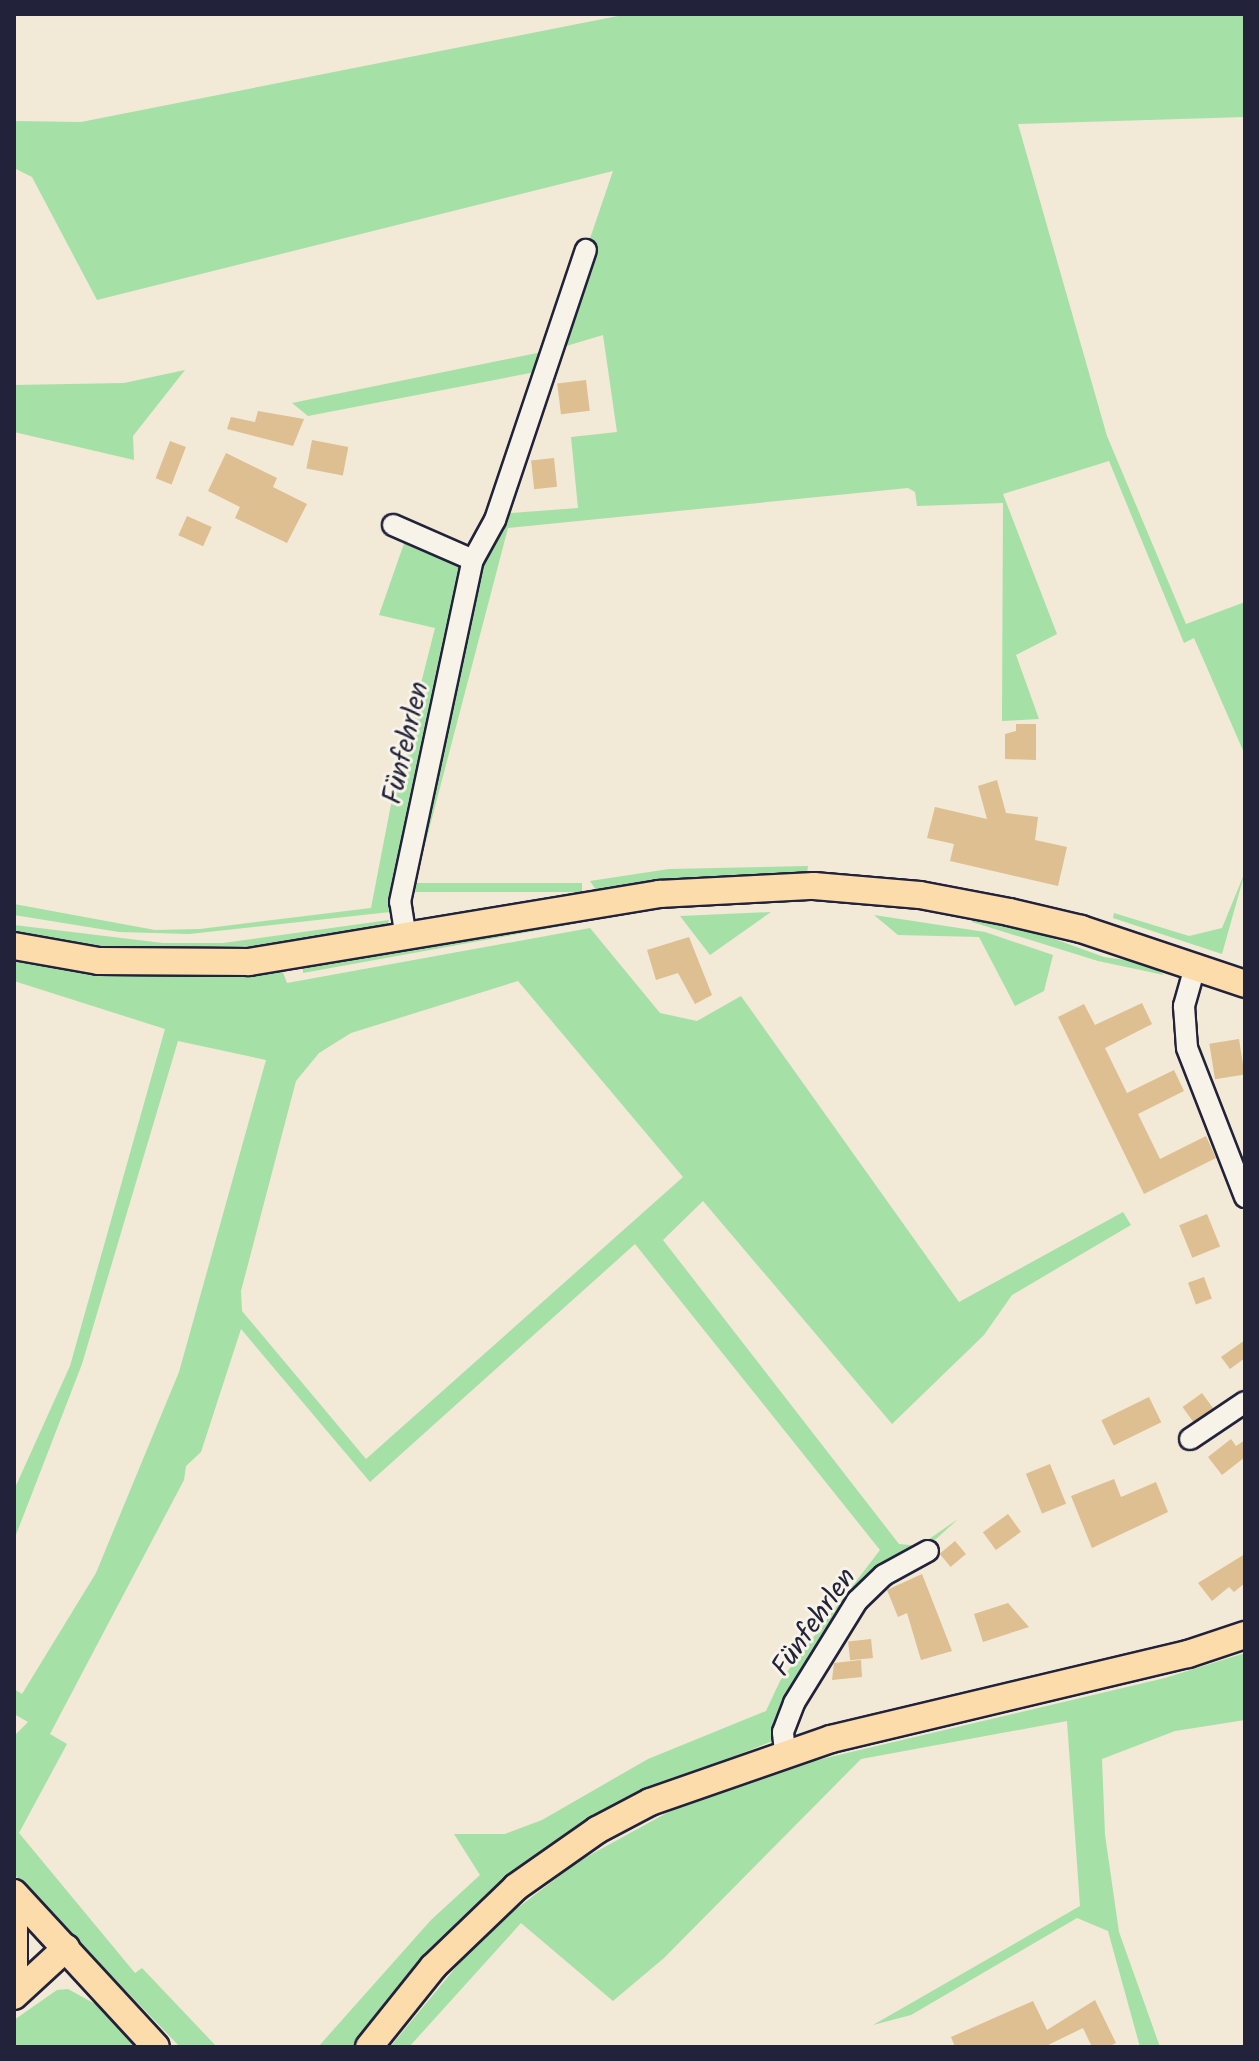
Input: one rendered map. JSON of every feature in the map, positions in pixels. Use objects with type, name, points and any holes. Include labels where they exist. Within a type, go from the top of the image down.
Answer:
[{"type":"main road","points":[[14,946],[99,961],[201,965],[295,957],[659,894],[814,886],[920,895],[1009,912],[1245,984]]},
{"type":"main road","points":[[369,2047],[460,1938],[541,1867],[597,1830],[675,1791],[785,1752],[1188,1654],[1245,1635]]},
{"type":"main road","points":[[14,1893],[156,2047]]},
{"type":"main road","points":[[14,1926],[14,1973]]},
{"type":"main road","points":[[14,1996],[66,1948]]},
{"type":"street","name":"Fünfehrlen","points":[[406,938],[400,902],[473,560],[495,520],[586,250]]},
{"type":"street","points":[[393,525],[473,560]]},
{"type":"street","points":[[1195,967],[1184,1006],[1187,1048],[1245,1197]]},
{"type":"street","points":[[1190,1439],[1245,1402]]},
{"type":"street","name":"Fünfehrlen","points":[[785,1752],[783,1732],[794,1703],[852,1609],[884,1575],[928,1551]]},
{"type":"green space","points":[[628,14],[1245,14],[1245,117],[1018,124],[1107,436],[1186,624],[1245,602],[1245,755],[1194,638],[1184,643],[1109,461],[1003,494],[1057,634],[1016,655],[1039,719],[1002,721],[1003,503],[917,506],[915,492],[908,488],[508,528],[408,910],[189,934],[119,932],[14,915],[14,904],[155,930],[200,929],[371,908],[393,794],[435,628],[379,615],[408,532],[473,560],[497,514],[578,508],[571,437],[617,432],[603,335],[553,350],[546,370],[308,416],[292,403],[552,350],[613,171],[97,300],[32,177],[14,168],[14,121],[81,122]]},
{"type":"green space","points":[[185,370],[133,436],[134,460],[14,432],[14,385],[124,383]]},
{"type":"green space","points":[[808,866],[807,874],[596,890],[590,881],[669,869]]},
{"type":"green space","points":[[1245,872],[1222,954],[1113,918],[1114,913],[1189,936],[1222,928]]},
{"type":"green space","points":[[405,883],[582,883],[582,892],[405,892]]},
{"type":"green space","points":[[771,912],[710,955],[680,916]]},
{"type":"green space","points":[[583,914],[584,922],[303,973],[303,966]]},
{"type":"green space","points":[[874,915],[985,932],[1053,955],[1044,991],[1015,1006],[979,937],[898,935]]},
{"type":"green space","points":[[975,916],[1016,925],[1104,957],[1147,963],[1164,975],[1098,961],[972,922]]},
{"type":"green space","points":[[389,920],[386,930],[261,950],[174,953],[72,945],[14,934],[14,925],[163,943],[223,943]]},
{"type":"green space","points":[[590,928],[660,1013],[697,1021],[741,996],[959,1302],[1123,1212],[1131,1225],[1012,1295],[984,1335],[892,1424],[703,1201],[663,1240],[899,1544],[919,1546],[958,1519],[936,1539],[891,1564],[783,1714],[773,1741],[647,1791],[577,1831],[358,2047],[318,2047],[431,1920],[480,1875],[454,1834],[505,1834],[542,1820],[648,1759],[766,1711],[780,1681],[880,1550],[635,1244],[370,1482],[241,1329],[201,1452],[186,1466],[184,1480],[50,1734],[67,1744],[19,1833],[135,1973],[142,1968],[217,2047],[180,2047],[14,1874],[14,1736],[28,1722],[14,1714],[14,1689],[22,1694],[96,1573],[179,1372],[266,1060],[178,1041],[82,1364],[14,1540],[14,1490],[70,1366],[165,1029],[14,981],[14,957],[214,974],[282,970],[287,983]],"holes":[[[518,981],[683,1177],[366,1459],[242,1311],[241,1291],[296,1081],[319,1053],[351,1033]]]},
{"type":"green space","points":[[1245,1653],[1245,1720],[1175,1731],[1102,1759],[1105,1835],[1119,1932],[1160,2047],[1140,2047],[1108,1931],[1077,1918],[911,2015],[873,2025],[1080,1906],[1067,1721],[861,1759],[664,1958],[613,2001],[521,1923],[409,2047],[390,2047],[461,1961],[511,1913],[579,1861],[674,1809],[813,1761],[1165,1678]]},
{"type":"green space","points":[[68,1989],[97,2005],[135,2047],[14,2047],[14,2020],[57,1990]]},
{"type":"building","points":[[586,380],[590,411],[561,414],[557,384]]},
{"type":"building","points":[[258,411],[304,419],[293,446],[227,429],[231,417],[255,422]]},
{"type":"building","points":[[312,440],[348,447],[343,476],[306,468]]},
{"type":"building","points":[[170,441],[186,447],[172,484],[156,478]]},
{"type":"building","points":[[226,453],[277,478],[273,487],[307,504],[287,543],[235,518],[240,507],[208,491]]},
{"type":"building","points":[[554,458],[557,487],[534,489],[531,460]]},
{"type":"building","points":[[187,516],[212,527],[203,546],[178,535]]},
{"type":"building","points":[[1016,724],[1036,724],[1036,760],[1005,759],[1005,734],[1016,731]]},
{"type":"building","points":[[997,780],[1006,813],[1038,817],[1035,840],[1067,847],[1058,886],[950,861],[954,844],[927,838],[935,807],[987,819],[978,786]]},
{"type":"building","points":[[689,937],[712,995],[695,1004],[678,973],[656,980],[647,950]]},
{"type":"building","points":[[1142,1003],[1152,1024],[1105,1048],[1127,1093],[1174,1070],[1184,1091],[1138,1114],[1160,1159],[1206,1136],[1216,1158],[1144,1194],[1058,1017],[1084,1004],[1095,1025]]},
{"type":"building","points":[[1239,1039],[1245,1075],[1215,1079],[1209,1044]]},
{"type":"building","points":[[1207,1214],[1220,1246],[1192,1258],[1179,1225]]},
{"type":"building","points":[[1204,1277],[1212,1299],[1196,1304],[1188,1283]]},
{"type":"building","points":[[1245,1340],[1245,1358],[1230,1369],[1221,1357]]},
{"type":"building","points":[[1202,1393],[1213,1408],[1194,1422],[1183,1407]]},
{"type":"building","points":[[1149,1397],[1161,1422],[1114,1445],[1101,1420]]},
{"type":"building","points":[[1231,1439],[1236,1446],[1245,1440],[1245,1457],[1222,1475],[1208,1457]]},
{"type":"building","points":[[1050,1464],[1066,1504],[1042,1514],[1026,1474]]},
{"type":"building","points":[[1114,1479],[1121,1497],[1156,1482],[1168,1512],[1092,1548],[1071,1496]]},
{"type":"building","points":[[1008,1514],[1021,1532],[996,1550],[983,1532]]},
{"type":"building","points":[[955,1541],[966,1554],[951,1567],[940,1554]]},
{"type":"building","points":[[1245,1554],[1245,1583],[1234,1592],[1229,1587],[1212,1601],[1198,1583]]},
{"type":"building","points":[[922,1574],[952,1651],[921,1660],[907,1613],[898,1617],[887,1590]]},
{"type":"building","points":[[1008,1603],[1029,1627],[983,1642],[974,1614]]},
{"type":"building","points":[[871,1639],[873,1658],[850,1660],[848,1641]]},
{"type":"building","points":[[861,1660],[862,1677],[832,1680],[834,1663]]},
{"type":"building","points":[[1095,2000],[1116,2043],[1108,2047],[1092,2047],[1083,2028],[1044,2047],[955,2047],[951,2037],[1033,2001],[1047,2030]]}]
